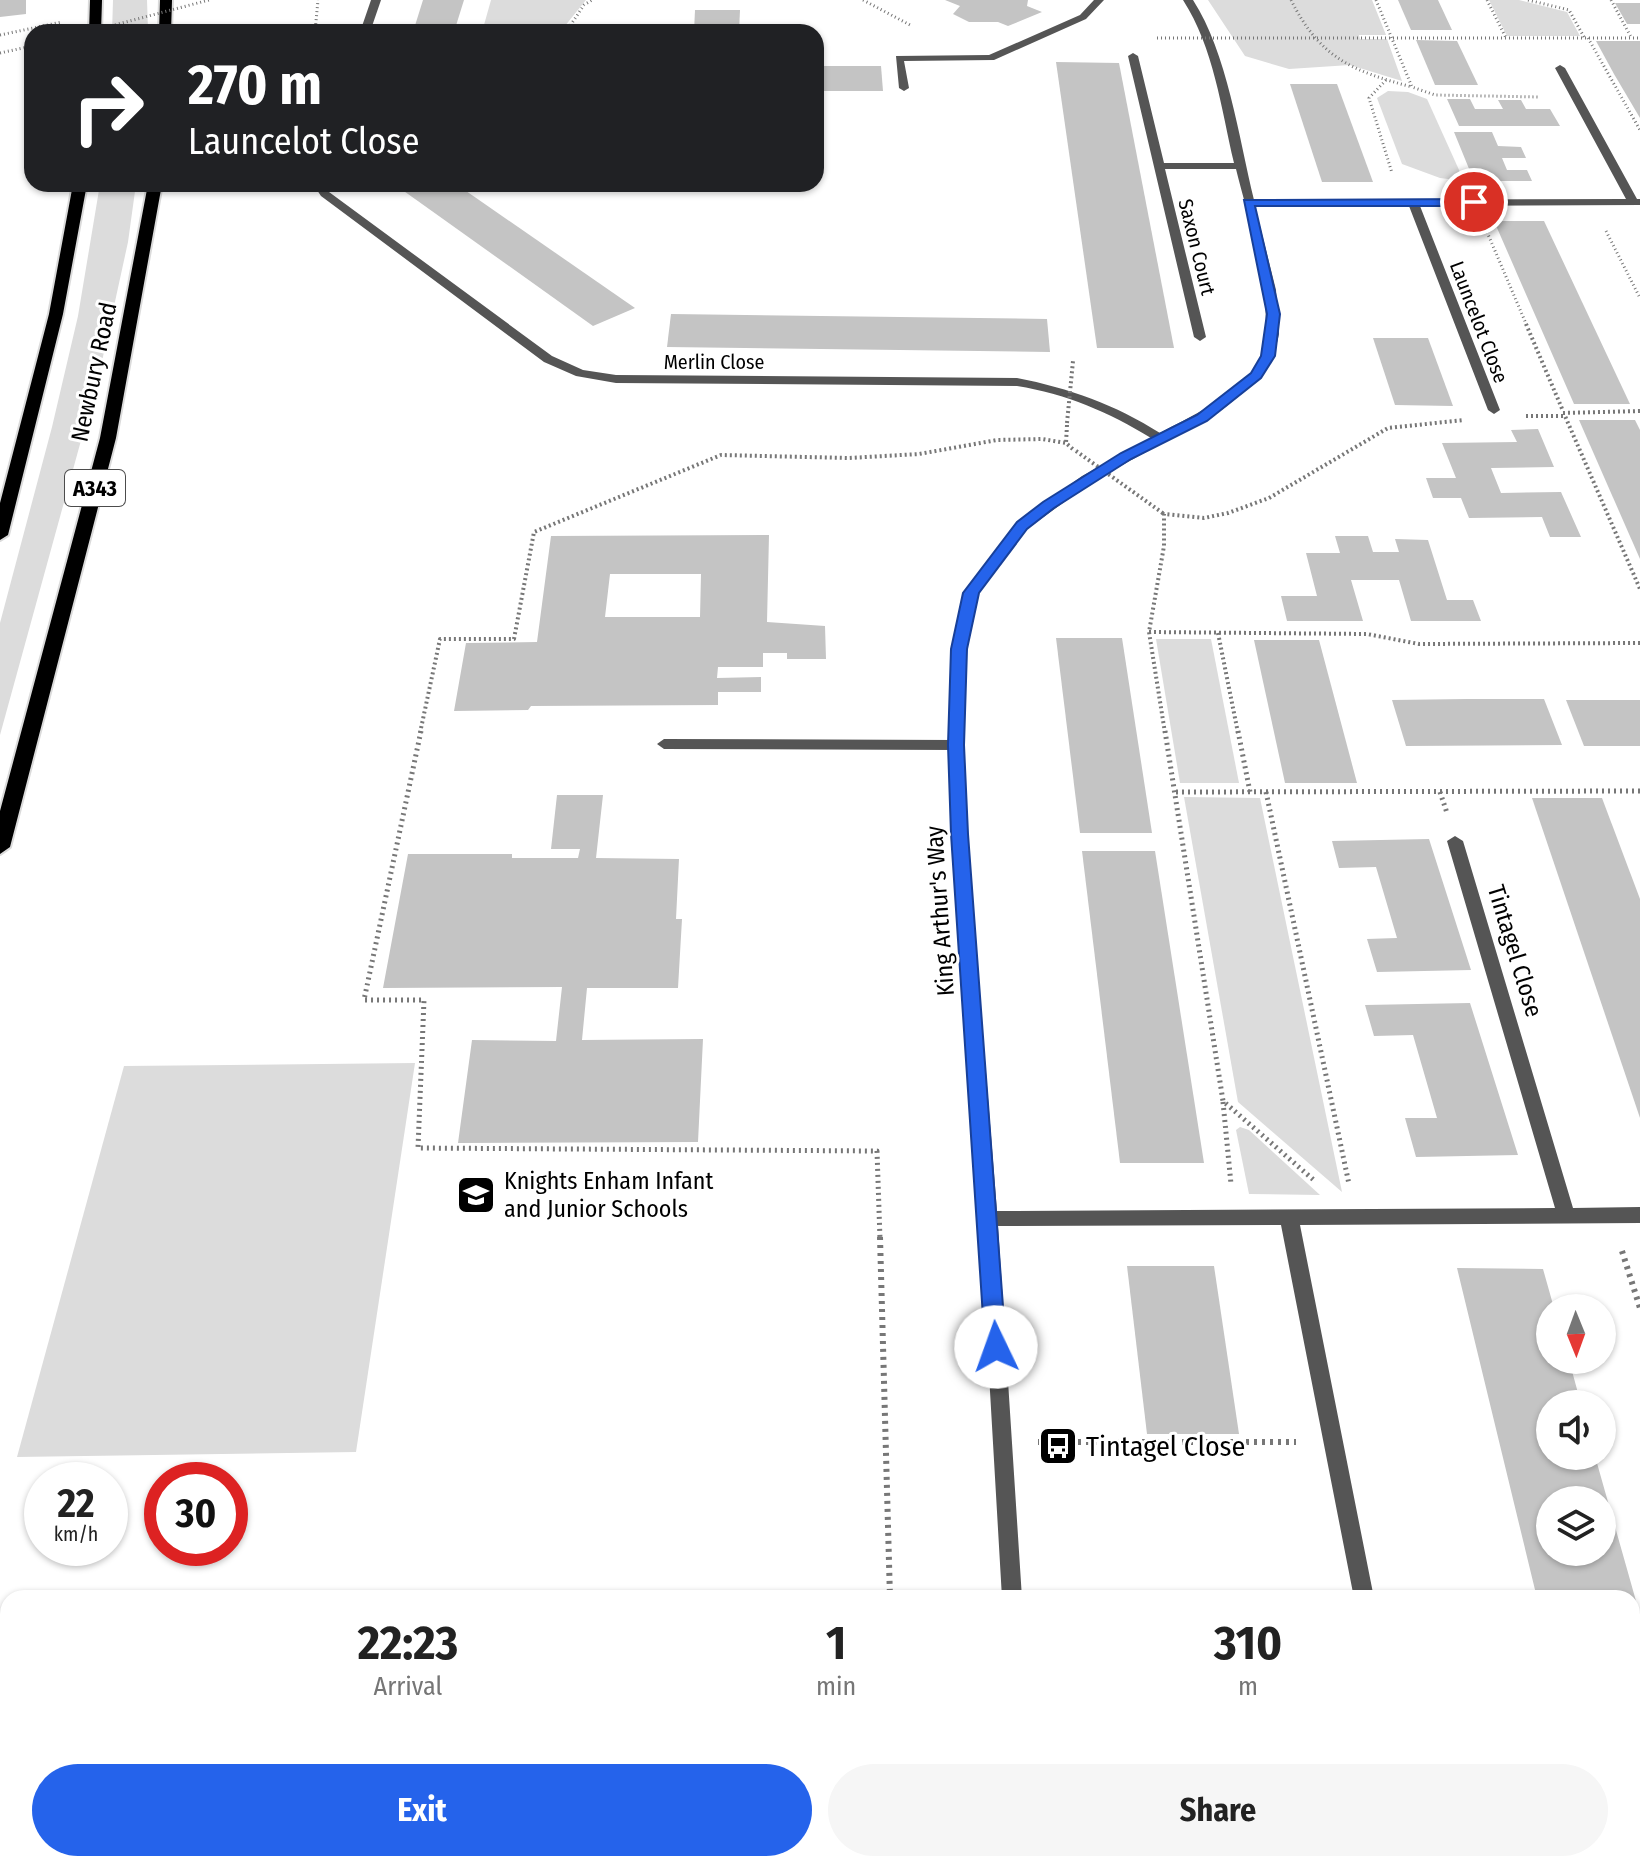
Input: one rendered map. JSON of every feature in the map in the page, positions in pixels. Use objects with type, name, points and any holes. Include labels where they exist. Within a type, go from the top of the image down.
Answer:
[{"type":"main road","points":[[95,24],[96,0]]},
{"type":"main road","points":[[165,24],[166,0]]},
{"type":"main road","name":"Newbury Road","points":[[0,535],[53,329],[79,192]]},
{"type":"main road","name":"Newbury Road","points":[[0,847],[108,438],[140,280],[154,192]]},
{"type":"street","points":[[368,24],[376,0]]},
{"type":"street","points":[[904,88],[899,58],[991,58],[1083,17],[1099,0]]},
{"type":"street","name":"King Arthur's Way","points":[[1011,1590],[1000,1442],[989,1219],[959,834],[956,745],[959,649],[971,593],[1022,526],[1100,471],[1219,406],[1256,376],[1268,356],[1274,314],[1212,48],[1203,23],[1188,0]]},
{"type":"street","name":"Saxon Court","points":[[1133,56],[1200,337]]},
{"type":"street","points":[[1248,203],[1636,202],[1560,68]]},
{"type":"street","name":"Saxon Court","points":[[1159,166],[1240,166]]},
{"type":"street","name":"Merlin Close","points":[[324,192],[548,359],[580,373],[616,379],[1017,382],[1054,388],[1094,402],[1124,415],[1161,439]]},
{"type":"street","name":"Launcelot Close","points":[[1408,202],[1495,413]]},
{"type":"street","points":[[664,744],[956,745]]},
{"type":"street","name":"Tintagel Close","points":[[1455,841],[1566,1214]]},
{"type":"street","points":[[989,1219],[1640,1215]]},
{"type":"street","points":[[1289,1217],[1362,1590]]},
{"type":"path","points":[[118,24],[209,0]]},
{"type":"path","points":[[316,24],[318,0]]},
{"type":"path","points":[[571,24],[584,5],[592,0]]},
{"type":"path","points":[[1291,0],[1303,28],[1311,38],[1345,66],[1386,80],[1435,95],[1576,97]]},
{"type":"path","points":[[1376,0],[1412,87]]},
{"type":"path","points":[[1487,0],[1506,38]]},
{"type":"path","points":[[1528,0],[1569,10],[1640,130]]},
{"type":"path","points":[[1611,0],[1632,38]]},
{"type":"path","points":[[50,24],[64,21],[64,11]]},
{"type":"path","points":[[0,35],[24,30]]},
{"type":"path","points":[[1157,38],[1640,38]]},
{"type":"path","points":[[0,53],[24,48]]},
{"type":"path","points":[[1386,80],[1369,98],[1408,202]]},
{"type":"path","points":[[1474,202],[1640,589]]},
{"type":"path","points":[[1591,202],[1640,298]]},
{"type":"path","points":[[1066,443],[1073,361]]},
{"type":"path","points":[[890,1590],[877,1151],[418,1148],[424,1000],[364,1000],[440,639],[514,639],[534,532],[721,455],[849,458],[919,454],[997,440],[1042,439],[1066,443],[1164,514],[1204,518],[1269,498],[1388,428],[1495,413],[1640,411]]},
{"type":"path","points":[[1164,514],[1165,558],[1150,610],[1149,632],[1223,1101],[1235,1217]]},
{"type":"path","points":[[1149,632],[1367,634],[1419,644],[1640,643]]},
{"type":"path","points":[[1218,633],[1250,792]]},
{"type":"path","points":[[1176,792],[1640,791]]},
{"type":"path","points":[[1266,792],[1355,1216]]},
{"type":"path","points":[[1223,1101],[1355,1216]]},
{"type":"path","points":[[1611,1215],[1640,1308]]},
{"type":"path","points":[[1000,1442],[1333,1442]]},
{"type":"shaded area","points":[[113,0],[147,0],[148,24],[112,24]]},
{"type":"shaded area","points":[[491,0],[586,0],[566,24],[484,24]]},
{"type":"shaded area","points":[[1208,0],[1372,0],[1386,35],[1359,35],[1360,39],[1387,39],[1402,81],[1350,65],[1289,69],[1245,56]]},
{"type":"shaded area","points":[[1489,0],[1519,0],[1567,12],[1580,36],[1507,36]]},
{"type":"shaded area","points":[[1388,91],[1408,92],[1427,99],[1464,181],[1440,178],[1402,164],[1377,98]]},
{"type":"shaded area","points":[[99,192],[135,192],[128,242],[99,375],[0,735],[0,623],[78,316]]},
{"type":"shaded area","points":[[1156,639],[1211,639],[1239,783],[1180,783]]},
{"type":"shaded area","points":[[1184,797],[1260,798],[1342,1192],[1238,1102]]},
{"type":"shaded area","points":[[415,1063],[356,1452],[17,1457],[124,1066]]},
{"type":"shaded area","points":[[1240,1127],[1249,1130],[1320,1195],[1249,1194],[1236,1130]]},
{"type":"building","points":[[0,0],[26,0],[26,14],[0,17]]},
{"type":"building","points":[[423,0],[464,0],[456,24],[416,24]]},
{"type":"building","points":[[945,0],[1028,0],[1027,6],[1042,12],[1008,26],[998,22],[969,22],[953,14],[960,6]]},
{"type":"building","points":[[1398,0],[1438,0],[1452,30],[1411,30]]},
{"type":"building","points":[[1615,3],[1640,3],[1640,24],[1627,24]]},
{"type":"building","points":[[695,10],[740,10],[739,24],[694,24]]},
{"type":"building","points":[[1416,40],[1457,41],[1478,85],[1435,85]]},
{"type":"building","points":[[1596,41],[1640,41],[1640,118],[1614,74]]},
{"type":"building","points":[[1056,62],[1119,63],[1174,348],[1097,348]]},
{"type":"building","points":[[824,66],[881,66],[883,91],[824,91]]},
{"type":"building","points":[[1290,84],[1337,84],[1373,182],[1322,182]]},
{"type":"building","points":[[1447,99],[1470,99],[1475,109],[1503,109],[1498,100],[1521,100],[1526,109],[1550,109],[1560,126],[1459,126]]},
{"type":"building","points":[[1454,132],[1492,132],[1498,146],[1521,147],[1526,158],[1502,158],[1507,170],[1527,170],[1532,181],[1474,181]]},
{"type":"building","points":[[405,192],[468,192],[635,308],[593,326]]},
{"type":"building","points":[[1494,221],[1544,221],[1630,404],[1574,404]]},
{"type":"building","points":[[671,314],[1047,319],[1050,352],[667,347]]},
{"type":"building","points":[[1373,338],[1428,338],[1453,406],[1395,405]]},
{"type":"building","points":[[1579,420],[1635,420],[1640,430],[1640,559]]},
{"type":"building","points":[[1538,429],[1554,467],[1491,468],[1501,493],[1561,492],[1581,537],[1550,537],[1542,517],[1469,518],[1461,498],[1433,498],[1426,478],[1456,478],[1442,443],[1517,442],[1511,430]]},
{"type":"building","points":[[769,535],[767,622],[825,626],[826,659],[787,659],[787,653],[763,653],[763,667],[718,667],[717,678],[761,677],[761,692],[718,692],[718,705],[531,706],[528,710],[454,711],[466,643],[537,642],[551,536]],"holes":[[[610,574],[701,574],[700,617],[605,617]]]},
{"type":"building","points":[[1335,536],[1368,536],[1373,552],[1399,552],[1395,539],[1428,540],[1447,600],[1473,600],[1481,621],[1411,621],[1399,580],[1351,580],[1363,621],[1287,621],[1281,596],[1317,596],[1306,553],[1340,553]]},
{"type":"building","points":[[1056,638],[1122,638],[1152,833],[1080,833]]},
{"type":"building","points":[[1254,640],[1319,640],[1357,783],[1285,783]]},
{"type":"building","points":[[1544,699],[1562,745],[1406,746],[1392,700]]},
{"type":"building","points":[[1566,700],[1640,700],[1640,746],[1584,746]]},
{"type":"building","points":[[557,795],[603,795],[596,858],[679,859],[676,919],[682,919],[678,988],[587,988],[582,1040],[703,1039],[698,1142],[458,1143],[472,1040],[556,1041],[562,987],[383,988],[408,854],[512,854],[512,858],[578,858],[580,849],[551,849]]},
{"type":"building","points":[[1532,798],[1602,798],[1640,899],[1640,1118]]},
{"type":"building","points":[[1429,839],[1471,970],[1377,972],[1367,939],[1397,938],[1376,867],[1339,868],[1332,841]]},
{"type":"building","points":[[1082,851],[1155,851],[1204,1163],[1120,1163]]},
{"type":"building","points":[[1470,1003],[1518,1155],[1416,1157],[1405,1118],[1437,1118],[1413,1035],[1374,1036],[1365,1005]]},
{"type":"building","points":[[1127,1266],[1214,1266],[1239,1434],[1147,1434]]},
{"type":"building","points":[[1457,1268],[1543,1269],[1550,1294],[1536,1294],[1536,1374],[1573,1374],[1577,1390],[1536,1390],[1536,1470],[1599,1470],[1603,1486],[1536,1486],[1536,1566],[1616,1566],[1616,1530],[1633,1590],[1535,1590]]},
{"type":"place","name":"Knights Enham Infant and Junior Schools","points":[[476,1195]]},
{"type":"place","name":"Tintagel Close","points":[[1058,1446]]},
{"type":"route","points":[[996,1347],[959,834],[956,745],[959,649],[971,593],[987,568],[1022,526],[1048,505],[1126,456],[1202,418],[1256,376],[1268,356],[1274,314],[1248,203],[1474,202]]}]
